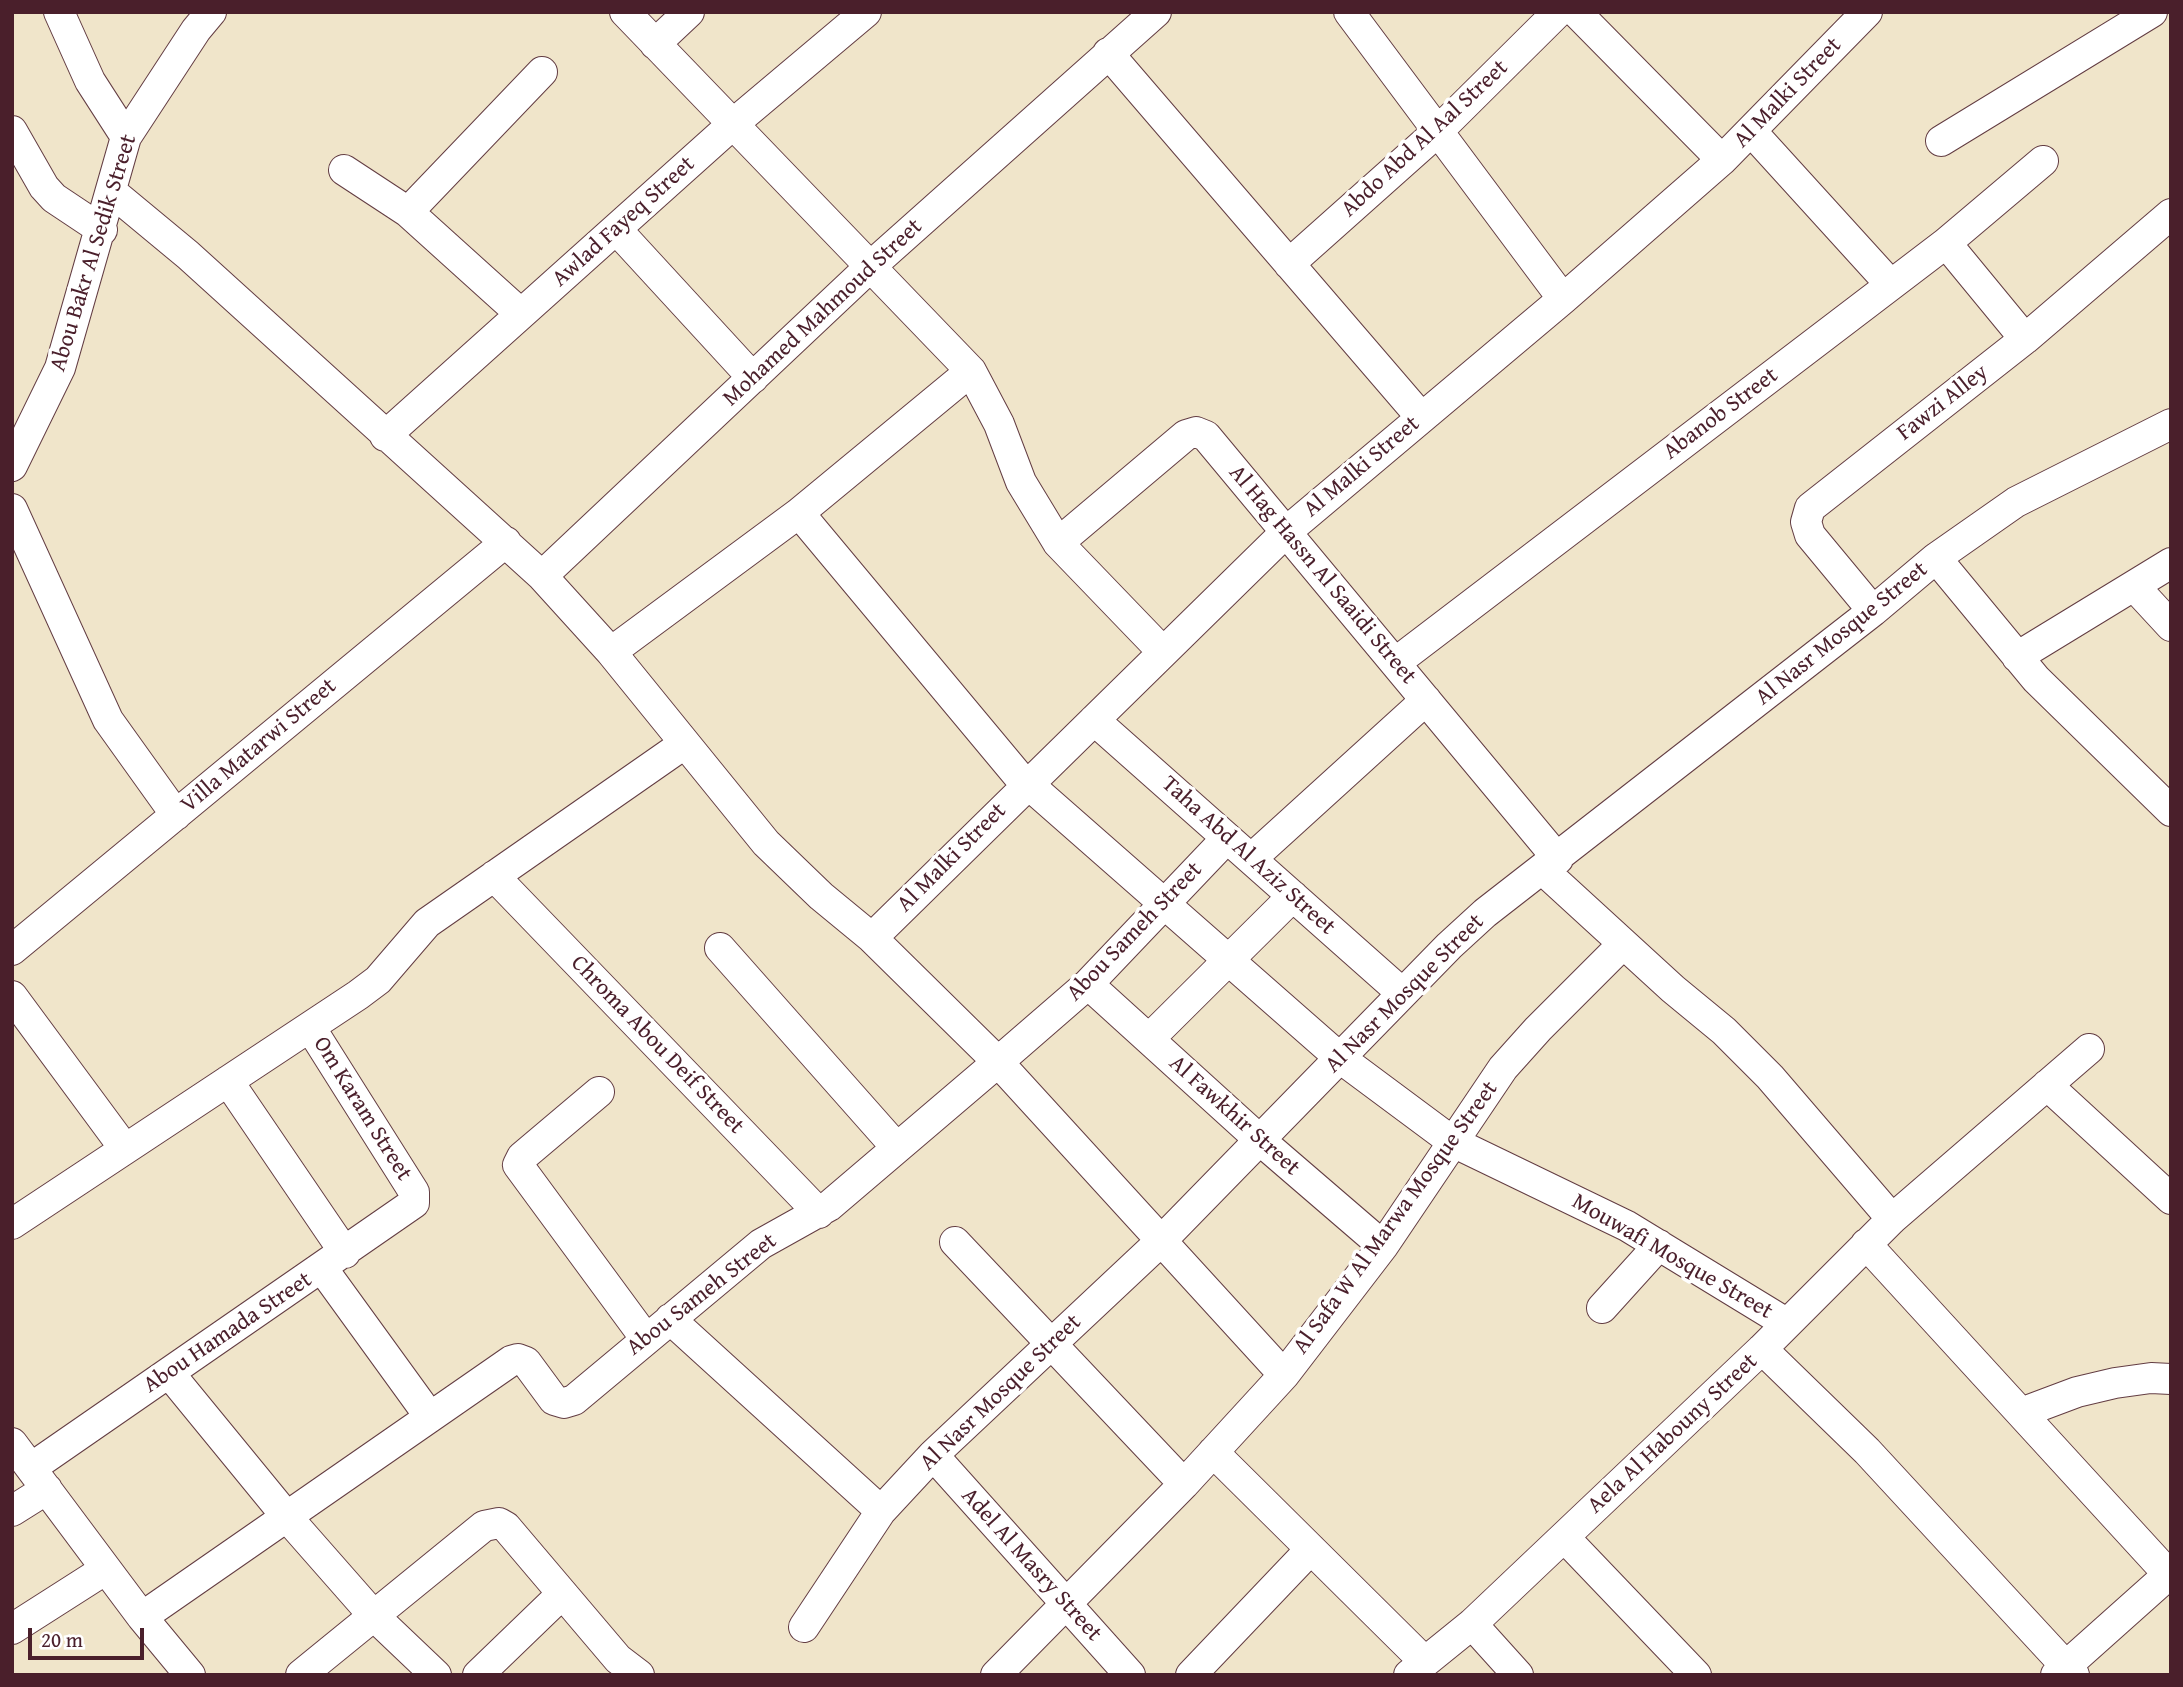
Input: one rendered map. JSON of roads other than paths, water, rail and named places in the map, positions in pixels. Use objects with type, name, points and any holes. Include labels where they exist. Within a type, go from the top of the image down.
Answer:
[{"type":"street","points":[[59,12],[90,80],[126,137]]},
{"type":"street","name":"Abou Bakr Al Sedik Street","points":[[12,466],[60,368],[102,230],[126,137],[196,30],[211,12]]},
{"type":"street","points":[[625,12],[971,371],[999,424],[1021,482],[1058,543],[1163,652]]},
{"type":"street","points":[[655,44],[689,12]]},
{"type":"street","name":"Awlad Fayeq Street","points":[[385,436],[733,124],[866,12]]},
{"type":"street","name":"Mohamed Mahmoud Street","points":[[542,576],[871,266],[1156,12]]},
{"type":"street","points":[[1349,12],[1436,133],[1563,299]]},
{"type":"street","name":"Abdo Abd Al Aal Street","points":[[1289,264],[1436,133],[1558,12]]},
{"type":"street","points":[[1576,12],[1722,160]]},
{"type":"street","name":"Al Malki Street","points":[[872,938],[1286,532],[1563,299],[1722,160],[1867,12]]},
{"type":"street","points":[[1941,141],[2152,12]]},
{"type":"street","points":[[1108,53],[1421,417]]},
{"type":"street","points":[[408,212],[542,72]]},
{"type":"street","points":[[12,131],[44,187],[54,198],[102,230]]},
{"type":"street","points":[[1751,131],[1891,285]]},
{"type":"street","name":"Abanob Street","points":[[1395,663],[1946,243],[2043,161]]},
{"type":"street","points":[[344,170],[408,212],[522,314]]},
{"type":"street","points":[[112,192],[188,255],[542,576],[611,652],[766,843],[821,896],[872,938],[998,1062],[1283,1376]]},
{"type":"street","name":"Fawzi Alley","points":[[1873,611],[1810,535],[1806,522],[1810,508],[2025,339],[2171,214]]},
{"type":"street","points":[[616,229],[753,377]]},
{"type":"street","points":[[1946,243],[2025,339]]},
{"type":"street","points":[[611,652],[799,513],[971,371]]},
{"type":"street","name":"Al Nasr Mosque Street","points":[[804,1627],[881,1511],[933,1455],[1161,1241],[1402,993],[1485,913],[1873,611],[1936,558],[2016,502],[2171,425]]},
{"type":"street","name":"Al Hag Hassn Al Saaidi Street","points":[[1058,543],[1186,435],[1196,432],[1206,436],[1426,700],[1550,864],[1623,944],[1724,1031],[1770,1077],[1892,1219]]},
{"type":"street","points":[[12,509],[19,548],[108,719],[176,815]]},
{"type":"street","name":"Mouwafi Mosque Street","points":[[799,513],[1027,784],[1340,1058],[1453,1142],[1627,1226],[1786,1323]]},
{"type":"street","name":"Villa Matarwi Street","points":[[12,950],[506,542]]},
{"type":"street","points":[[1936,558],[2017,657],[2171,811]]},
{"type":"street","points":[[2017,657],[2171,563]]},
{"type":"street","points":[[2134,586],[2171,626]]},
{"type":"street","points":[[1251,859],[1426,700]]},
{"type":"street","name":"Taha Abd Al Aziz Street","points":[[1094,720],[1402,993]]},
{"type":"street","points":[[12,1224],[378,980],[427,923],[684,744]]},
{"type":"street","name":"Abou Sameh Street","points":[[142,1618],[507,1363],[518,1359],[528,1365],[554,1400],[569,1402],[761,1244],[819,1213],[998,1062],[1088,984],[1163,901],[1227,838]]},
{"type":"street","name":"Chroma Abou Deif Street","points":[[494,876],[819,1213]]},
{"type":"street","points":[[1149,1039],[1293,896]]},
{"type":"street","name":"Al Safa W Al Marwa Mosque Street","points":[[996,1675],[1184,1484],[1283,1376],[1383,1246],[1503,1068],[1623,944]]},
{"type":"street","points":[[720,948],[897,1148]]},
{"type":"street","name":"Al Fawkhir Street","points":[[1088,984],[1261,1141],[1383,1246]]},
{"type":"street","points":[[12,996],[125,1149]]},
{"type":"street","name":"Om Karam Street","points":[[310,1027],[414,1192]]},
{"type":"street","name":"Aela Al Habouny Street","points":[[1417,1668],[1472,1624],[1762,1349],[1892,1219],[2089,1049]]},
{"type":"street","points":[[228,1081],[430,1417]]},
{"type":"street","points":[[2047,1085],[2171,1199]]},
{"type":"street","points":[[599,1092],[522,1157],[518,1165],[646,1339]]},
{"type":"street","name":"Abou Hamada Street","points":[[12,1511],[39,1478],[169,1373],[410,1208],[416,1197],[414,1192]]},
{"type":"street","points":[[955,1242],[1184,1484]]},
{"type":"street","points":[[1762,1349],[1867,1451],[2065,1672],[2169,1576],[1866,1244]]},
{"type":"street","points":[[1602,1308],[1659,1245]]},
{"type":"street","points":[[670,1319],[881,1511]]},
{"type":"street","points":[[169,1373],[287,1517],[374,1616],[436,1675]]},
{"type":"street","points":[[2021,1413],[2077,1392],[2115,1383],[2151,1378],[2171,1379]]},
{"type":"street","points":[[12,1443],[142,1618],[190,1675]]},
{"type":"street","points":[[1213,1452],[1311,1549],[1417,1668]]},
{"type":"street","name":"Adel Al Masry Street","points":[[933,1455],[1130,1675]]},
{"type":"street","points":[[301,1675],[492,1523],[506,1527],[618,1659],[639,1675]]},
{"type":"street","points":[[1564,1536],[1696,1675]]},
{"type":"street","points":[[1191,1675],[1311,1549]]},
{"type":"street","points":[[12,1629],[106,1569]]},
{"type":"street","points":[[478,1675],[562,1594]]},
{"type":"street","points":[[1472,1624],[1518,1675]]}]
